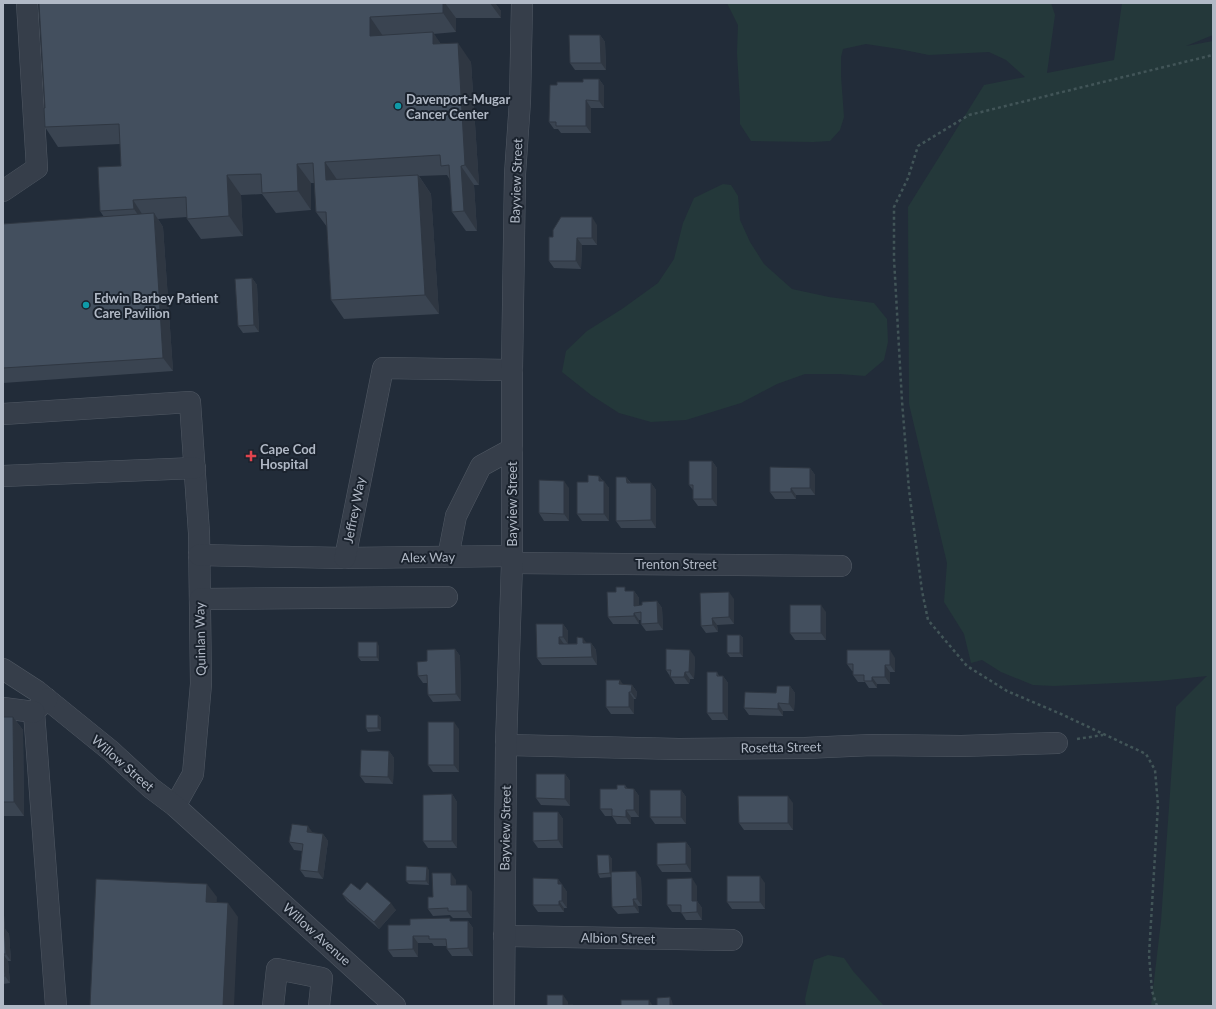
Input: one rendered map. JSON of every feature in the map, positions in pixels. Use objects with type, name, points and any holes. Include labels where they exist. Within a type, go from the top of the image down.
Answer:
[{"type":"street","points":[[3,191],[37,168],[27,3]]},
{"type":"street","name":"Bayview Street","points":[[504,1006],[506,745],[512,560],[512,370],[515,174],[520,101],[522,3]]},
{"type":"street","name":"Jeffrey Way","points":[[199,556],[344,558],[383,368],[512,370]]},
{"type":"street","name":"Quinlan Way","points":[[3,414],[190,402],[199,556],[201,684],[193,774],[175,806]]},
{"type":"street","points":[[448,557],[456,516],[481,466],[512,450]]},
{"type":"street","points":[[3,476],[195,468]]},
{"type":"street","name":"Alex Way","points":[[344,558],[448,557],[512,560]]},
{"type":"street","name":"Trenton Street","points":[[512,560],[841,566]]},
{"type":"street","points":[[200,599],[447,597]]},
{"type":"street","name":"Willow Street","points":[[3,669],[37,691],[41,705],[111,751],[151,788],[175,806],[238,863]]},
{"type":"street","points":[[3,708],[41,705],[56,1006]]},
{"type":"street","name":"Rosetta Street","points":[[506,745],[805,748],[872,745],[961,746],[1057,743]]},
{"type":"street","name":"Willow Avenue","points":[[238,863],[385,1002]]},
{"type":"street","name":"Albion Street","points":[[504,936],[732,940]]},
{"type":"street","points":[[273,1006],[277,969],[322,978],[319,1006]]},
{"type":"path","points":[[1157,1006],[1152,991],[1149,955],[1158,805],[1155,770],[1146,754],[1061,714],[1007,692],[967,666],[928,620],[922,591],[909,490],[894,267],[894,207],[908,178],[918,146],[969,115],[1213,55]]},
{"type":"path","points":[[1057,743],[1104,734]]},
{"type":"green space","points":[[727,3],[1051,3],[1055,15],[1047,73],[1114,60],[1122,3],[1213,3],[1213,35],[1186,46],[1213,41],[1213,1006],[1151,1006],[1161,921],[1176,707],[1207,676],[1159,681],[1054,686],[1033,685],[1001,672],[982,660],[971,663],[964,634],[944,602],[947,563],[909,404],[908,207],[984,85],[1025,77],[1006,60],[989,52],[929,55],[866,44],[843,49],[841,57],[841,76],[844,117],[840,130],[830,141],[751,141],[740,124],[737,53],[738,25]]},
{"type":"green space","points":[[723,184],[731,185],[738,196],[740,220],[750,242],[764,264],[792,289],[829,297],[874,303],[887,319],[888,342],[884,360],[865,376],[805,374],[777,384],[741,403],[686,420],[651,422],[619,413],[591,395],[562,372],[566,351],[587,331],[622,309],[658,283],[674,259],[683,223],[694,198]]},
{"type":"green space","points":[[828,955],[844,958],[853,971],[884,1006],[806,1006],[805,999],[814,960]]},
{"type":"building","points":[[39,3],[443,3],[443,13],[370,17],[370,36],[433,32],[433,44],[458,43],[465,165],[461,166],[464,211],[452,212],[449,165],[441,166],[440,155],[325,162],[326,180],[418,175],[425,295],[331,300],[326,212],[316,212],[313,163],[297,164],[298,191],[262,193],[261,174],[227,175],[229,216],[187,219],[186,197],[133,200],[134,209],[100,211],[98,167],[121,166],[119,124],[45,127]]},
{"type":"building","points":[[569,35],[600,35],[601,63],[570,63]]},
{"type":"building","points":[[583,79],[599,79],[599,101],[586,100],[586,126],[556,126],[556,122],[549,122],[550,85],[557,85],[557,82],[583,82]]},
{"type":"building","name":"Edwin Barbey Patient Care Pavilion","points":[[154,213],[163,358],[3,368],[3,224]]},
{"type":"building","points":[[561,217],[592,217],[592,238],[577,238],[576,261],[549,261],[549,237],[553,237],[553,230]]},
{"type":"building","points":[[252,278],[254,325],[238,326],[235,279]]},
{"type":"building","points":[[689,461],[712,461],[712,499],[693,499],[693,485],[689,485]]},
{"type":"building","points":[[770,467],[810,468],[810,488],[791,488],[791,492],[770,492]]},
{"type":"building","points":[[588,475],[599,476],[599,481],[604,481],[604,514],[577,514],[577,482],[588,482]]},
{"type":"building","points":[[616,477],[626,477],[627,483],[651,483],[651,520],[616,521]]},
{"type":"building","points":[[539,480],[564,481],[564,514],[539,513]]},
{"type":"building","points":[[616,587],[625,587],[625,591],[634,591],[634,606],[642,605],[642,602],[657,601],[658,623],[641,624],[641,612],[634,613],[634,616],[608,617],[607,592],[616,592]]},
{"type":"building","points":[[729,592],[729,617],[712,618],[713,625],[701,626],[700,593]]},
{"type":"building","points":[[790,605],[821,605],[821,633],[790,633]]},
{"type":"building","points":[[536,624],[563,624],[563,637],[559,637],[559,644],[577,644],[577,637],[583,638],[583,643],[591,643],[592,657],[537,658]]},
{"type":"building","points":[[727,635],[740,635],[740,653],[727,653]]},
{"type":"building","points":[[358,642],[377,642],[377,657],[358,657]]},
{"type":"building","points":[[455,649],[456,694],[428,695],[427,675],[418,676],[417,662],[427,661],[427,650]]},
{"type":"building","points":[[666,649],[690,650],[689,672],[685,672],[684,677],[670,677],[671,670],[666,670]]},
{"type":"building","points":[[847,650],[890,650],[890,665],[885,665],[885,677],[872,677],[872,681],[864,681],[864,675],[853,675],[853,664],[847,664]]},
{"type":"building","points":[[707,672],[717,672],[717,676],[723,676],[723,713],[707,713]]},
{"type":"building","points":[[606,680],[620,680],[619,684],[632,685],[631,692],[629,692],[629,707],[606,707]]},
{"type":"building","points":[[777,686],[790,686],[789,704],[778,703],[778,709],[744,708],[745,692],[776,693]]},
{"type":"building","points":[[366,715],[378,715],[378,728],[366,728]]},
{"type":"building","points":[[3,717],[13,717],[14,802],[3,802]]},
{"type":"building","points":[[428,722],[454,722],[454,765],[428,765]]},
{"type":"building","points":[[361,750],[389,751],[388,777],[360,776]]},
{"type":"building","points":[[536,774],[565,774],[565,799],[536,798]]},
{"type":"building","points":[[617,785],[625,785],[625,788],[634,789],[634,810],[626,810],[626,817],[612,816],[612,809],[600,809],[600,789],[617,789]]},
{"type":"building","points":[[650,790],[681,790],[681,817],[650,817]]},
{"type":"building","points":[[452,794],[452,841],[423,841],[423,795]]},
{"type":"building","points":[[738,796],[788,796],[788,823],[739,823]]},
{"type":"building","points":[[533,812],[558,812],[558,840],[533,841]]},
{"type":"building","points":[[292,824],[308,826],[307,832],[323,834],[318,872],[300,870],[303,844],[289,842]]},
{"type":"building","points":[[686,842],[686,864],[657,865],[657,843]]},
{"type":"building","points":[[597,855],[609,855],[610,873],[598,874]]},
{"type":"building","points":[[406,866],[427,867],[426,881],[406,881]]},
{"type":"building","points":[[636,871],[637,899],[633,899],[634,906],[612,907],[611,872]]},
{"type":"building","points":[[432,873],[451,873],[451,885],[467,885],[467,911],[448,911],[448,908],[428,909],[428,897],[433,897]]},
{"type":"building","points":[[727,876],[760,876],[760,902],[727,902]]},
{"type":"building","points":[[533,878],[558,879],[558,884],[562,884],[562,901],[559,901],[559,905],[533,905]]},
{"type":"building","points":[[692,878],[692,901],[697,901],[697,912],[681,913],[681,905],[667,905],[667,879]]},
{"type":"building","points":[[96,879],[207,884],[206,902],[228,903],[223,1006],[90,1006]]},
{"type":"building","points":[[367,882],[391,903],[374,922],[342,894],[351,883],[360,890]]},
{"type":"building","points":[[450,918],[450,921],[468,921],[468,948],[447,949],[446,939],[429,939],[429,936],[413,936],[413,949],[388,950],[388,925],[410,925],[410,919]]},
{"type":"building","points":[[4,927],[6,954],[3,954]]},
{"type":"building","points":[[3,954],[5,976],[3,976]]},
{"type":"building","points":[[547,995],[563,995],[563,1005],[573,1005],[573,1006],[547,1006]]},
{"type":"building","points":[[670,997],[670,1006],[657,1006],[657,998]]},
{"type":"building","points":[[621,1000],[649,1000],[649,1006],[621,1006]]},
{"type":"place","name":"Davenport-Mugar Cancer Center","points":[[398,106]]},
{"type":"place","name":"Edwin Barbey Patient Care Pavilion","points":[[86,305]]},
{"type":"place","name":"Cape Cod Hospital","points":[[251,456]]}]
